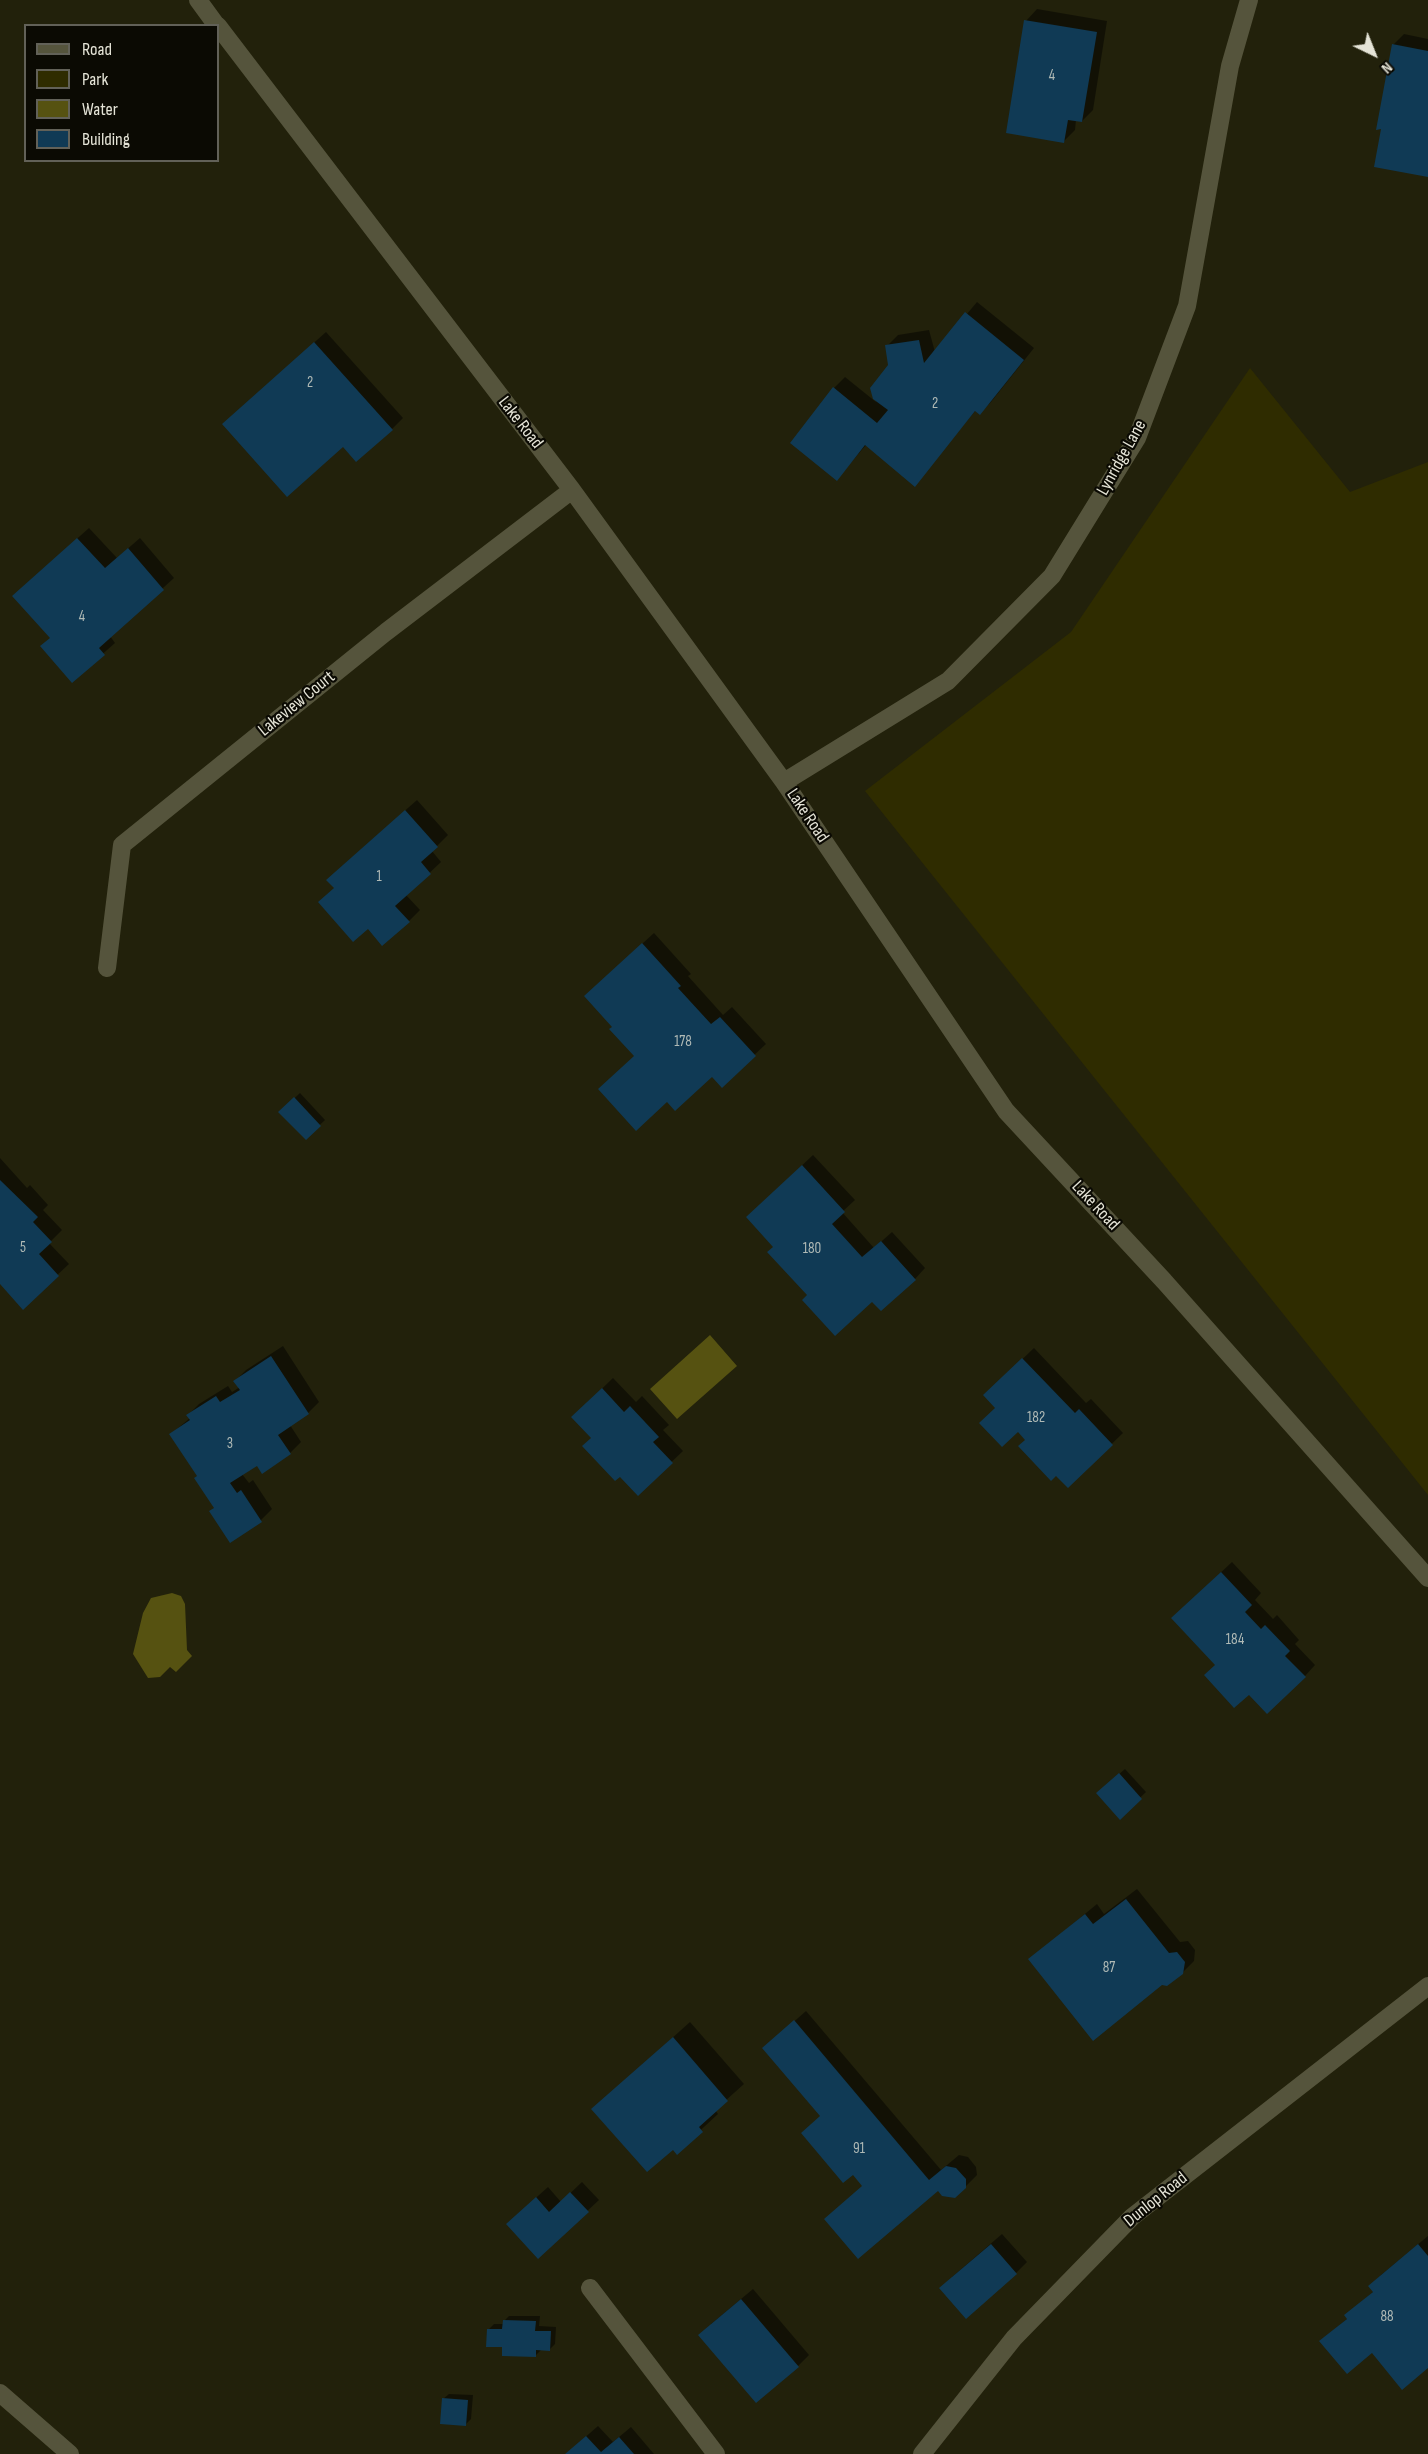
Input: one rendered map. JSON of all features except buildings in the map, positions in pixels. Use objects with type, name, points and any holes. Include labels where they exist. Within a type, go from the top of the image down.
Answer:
[{"type":"street","name":"Lake Road","points":[[198,0],[216,24]]},
{"type":"street","name":"Lynridge Lane","points":[[784,782],[948,681],[1052,576],[1137,438],[1187,306],[1230,66],[1249,0]]},
{"type":"street","name":"Lake Road","points":[[219,29],[572,490],[784,782],[1006,1111],[1164,1281],[1428,1578]]},
{"type":"street","name":"Lakeview Court","points":[[107,968],[122,845],[386,632],[572,490]]},
{"type":"street","name":"Dunlop Road","points":[[922,2454],[1014,2338],[1132,2217],[1428,1986]]},
{"type":"street","points":[[590,2288],[716,2454]]},
{"type":"street","points":[[0,2393],[70,2454]]},
{"type":"green space","points":[[1250,368],[1350,492],[1428,462],[1428,1495],[865,791],[1071,632]]},
{"type":"water","points":[[710,1335],[737,1366],[677,1419],[650,1389]]},
{"type":"water","points":[[172,1593],[181,1596],[185,1604],[187,1650],[192,1656],[176,1672],[170,1667],[160,1677],[148,1678],[133,1654],[143,1613],[151,1598]]}]
